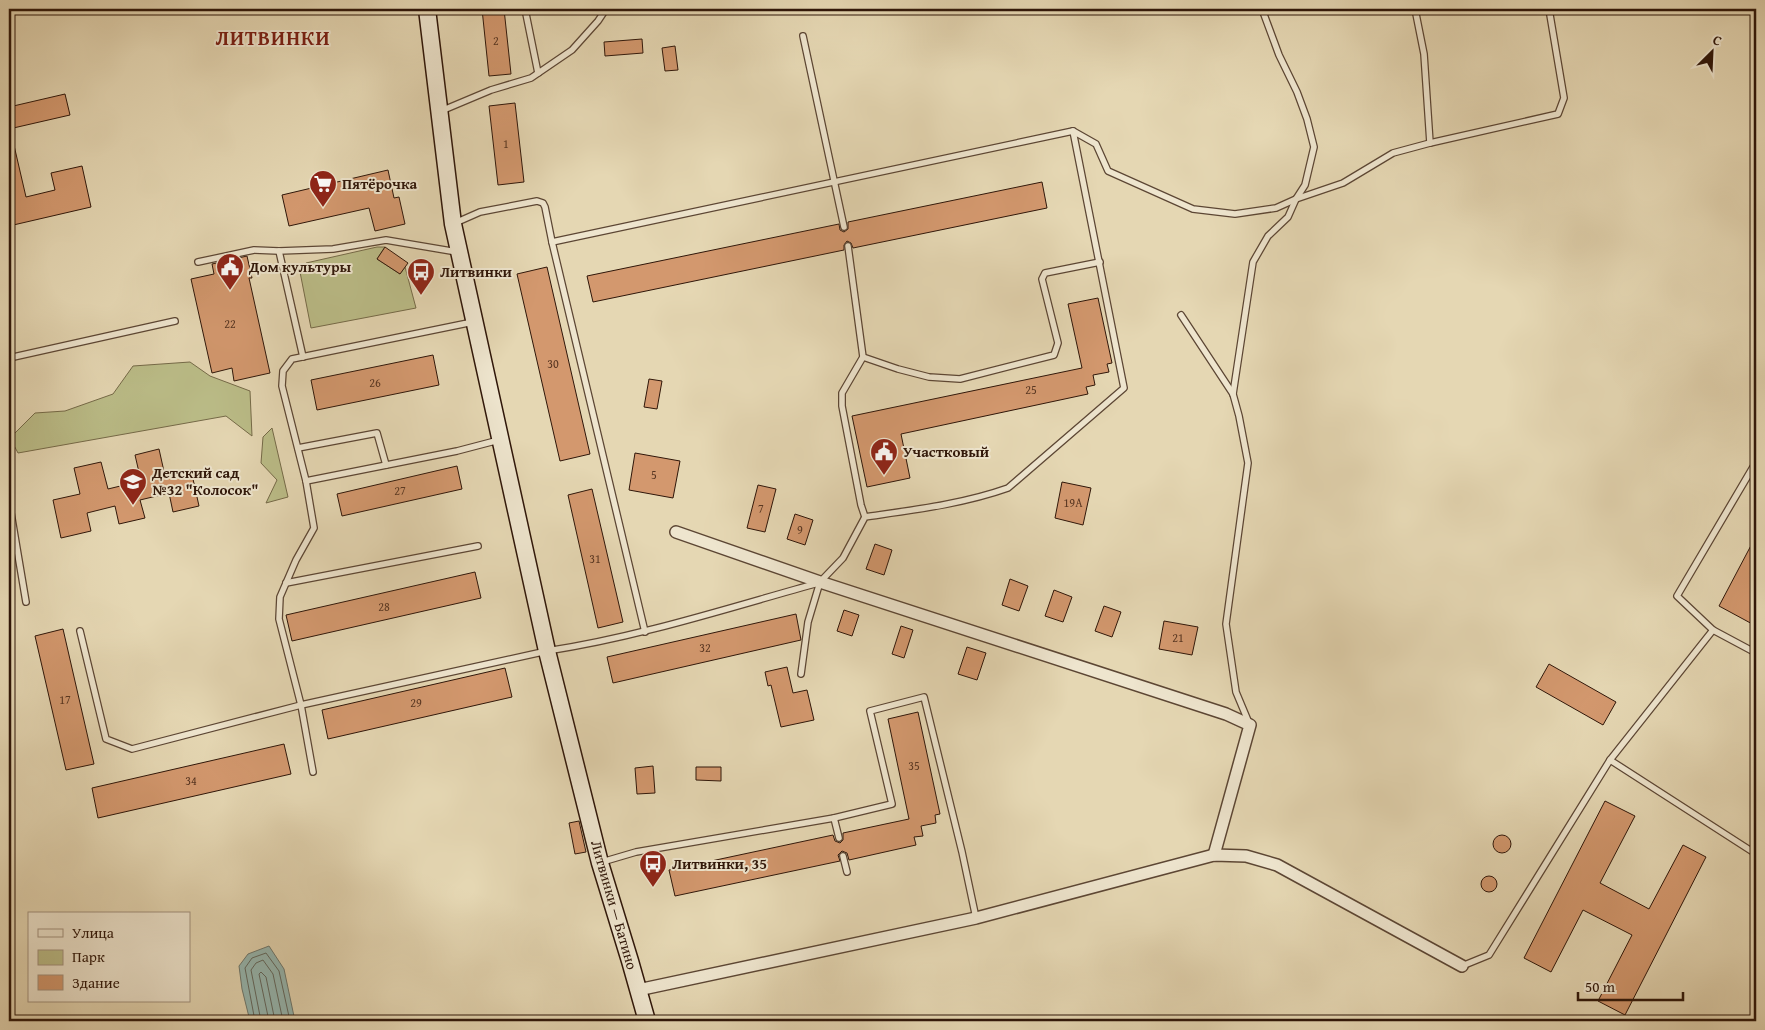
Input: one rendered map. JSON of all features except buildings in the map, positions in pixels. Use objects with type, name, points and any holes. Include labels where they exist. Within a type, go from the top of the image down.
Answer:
[{"type":"street","name":"Литвинки — Батино","points":[[427,9],[453,224],[459,252],[502,440],[547,651],[600,862],[647,1021]]},
{"type":"street","points":[[676,532],[820,582],[1226,714],[1250,725],[1214,855]]},
{"type":"street","points":[[638,990],[976,918],[1214,855],[1246,856],[1277,865],[1462,966]]},
{"type":"lane","points":[[525,9],[538,73]]},
{"type":"lane","points":[[439,112],[492,90],[531,78],[572,50],[598,21],[606,9]]},
{"type":"lane","points":[[1234,394],[1253,262],[1268,236],[1288,217],[1305,185],[1314,147],[1307,119],[1279,55],[1262,9]]},
{"type":"lane","points":[[1415,9],[1424,54],[1430,143]]},
{"type":"lane","points":[[552,242],[1073,132],[1096,144],[1108,171],[1193,209],[1235,214],[1276,208],[1343,183],[1393,153],[1558,114],[1564,98],[1549,9]]},
{"type":"lane","points":[[803,36],[844,227]]},
{"type":"lane","points":[[865,517],[938,506],[1008,488],[1124,388],[1073,132]]},
{"type":"lane","points":[[453,224],[480,212],[537,201],[543,203],[545,207],[645,632]]},
{"type":"lane","points":[[198,262],[254,250],[333,249],[386,240],[459,252]]},
{"type":"lane","points":[[801,674],[808,622],[820,582],[843,558],[865,517],[842,406],[842,393],[863,357],[848,246]]},
{"type":"lane","points":[[279,251],[303,357]]},
{"type":"lane","points":[[863,357],[929,377],[960,379],[1054,355],[1058,343],[1042,279],[1045,273],[1100,262]]},
{"type":"lane","points":[[1180,315],[1234,394],[1240,416],[1248,463],[1226,624],[1236,692],[1250,725]]},
{"type":"lane","points":[[9,358],[175,321]]},
{"type":"lane","points":[[314,772],[301,705],[279,619],[280,597],[296,560],[314,528],[306,481],[282,386],[283,370],[292,359],[475,322]]},
{"type":"lane","points":[[298,448],[377,433],[386,465]]},
{"type":"lane","points":[[306,481],[502,440]]},
{"type":"lane","points":[[1756,462],[1677,596],[1713,630],[1756,653]]},
{"type":"lane","points":[[9,501],[26,602]]},
{"type":"lane","points":[[286,582],[478,546]]},
{"type":"lane","points":[[80,631],[106,739],[132,749],[301,705],[547,651],[586,645],[645,632],[820,582]]},
{"type":"lane","points":[[1462,966],[1488,955],[1610,760],[1713,630]]},
{"type":"lane","points":[[600,862],[636,852],[834,818],[892,804],[870,711],[924,697],[976,918]]},
{"type":"lane","points":[[1610,760],[1756,854]]},
{"type":"lane","points":[[834,818],[839,838]]},
{"type":"lane","points":[[843,856],[847,872]]},
{"type":"lane","points":[[1752,1021],[1756,1014]]},
{"type":"green space","points":[[377,247],[385,247],[377,259],[400,274],[405,267],[416,308],[311,328],[300,272],[306,263]]},
{"type":"green space","points":[[190,362],[210,376],[250,391],[252,436],[226,416],[18,453],[10,438],[35,413],[65,411],[113,394],[133,366]]},
{"type":"green space","points":[[272,428],[288,497],[266,503],[277,480],[261,463],[263,437]]},
{"type":"water","points":[[269,946],[284,969],[295,1021],[250,1021],[242,989],[239,966],[248,954]]},
{"type":"place","name":"Пятёрочка","points":[[323,208]]},
{"type":"place","name":"Дом культуры","points":[[230,291]]},
{"type":"place","name":"Литвинки","points":[[421,296]]},
{"type":"place","name":"Участковый","points":[[884,476]]},
{"type":"place","name":"Детский сад №32 \"Колосок\"","points":[[133,506]]},
{"type":"place","name":"Литвинки, 35","points":[[653,888]]},
{"type":"district","name":"ЛИТВИНКИ","points":[[273,38]]}]
